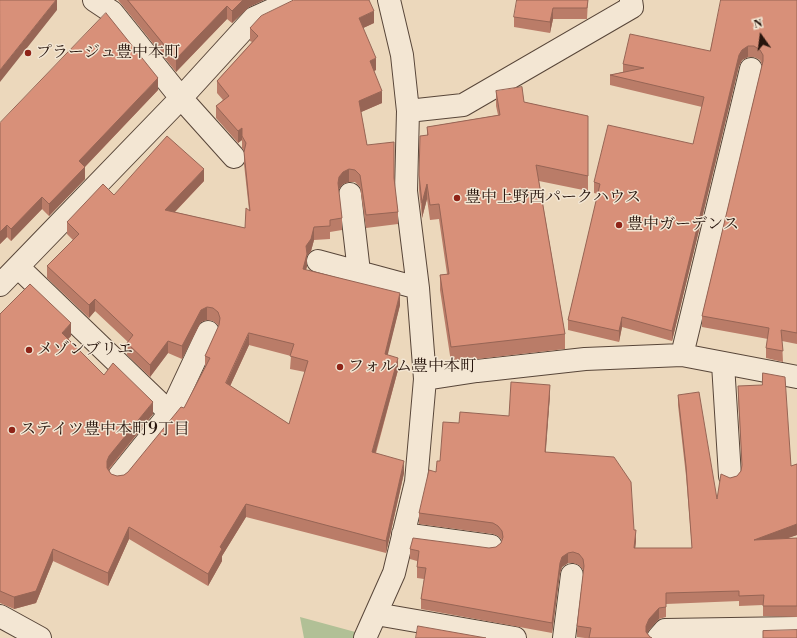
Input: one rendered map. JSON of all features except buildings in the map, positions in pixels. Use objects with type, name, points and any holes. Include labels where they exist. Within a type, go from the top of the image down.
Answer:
[{"type":"street","points":[[94,0],[119,6],[180,98],[234,157]]},
{"type":"street","points":[[0,285],[180,98],[254,18],[294,0]]},
{"type":"street","points":[[365,638],[394,573],[416,482],[426,379],[418,288],[406,191],[408,111],[402,55],[389,0]]},
{"type":"street","points":[[408,111],[463,105],[632,7],[631,0]]},
{"type":"street","points":[[682,355],[752,69]]},
{"type":"street","points":[[350,194],[359,272]]},
{"type":"street","points":[[318,262],[418,288]]},
{"type":"street","points":[[18,267],[170,413]]},
{"type":"street","points":[[119,476],[170,413],[208,332]]},
{"type":"street","points":[[426,379],[477,371],[585,359],[682,355],[797,377]]},
{"type":"street","points":[[723,364],[730,476]]},
{"type":"street","points":[[403,534],[491,546]]},
{"type":"street","points":[[564,638],[572,575]]},
{"type":"street","points":[[376,614],[515,638]]},
{"type":"street","points":[[0,616],[40,638]]},
{"type":"street","points":[[658,638],[665,630],[797,628]]},
{"type":"green space","points":[[300,617],[359,633],[356,638],[304,638]]},
{"type":"place","name":"プラージュ豊中本町","points":[[28,53]]},
{"type":"place","name":"豊中上野西パークハウス","points":[[457,198]]},
{"type":"place","name":"豊中ガーデンス","points":[[619,225]]},
{"type":"place","name":"メゾンブリエ","points":[[29,350]]},
{"type":"place","name":"フォルム豊中本町","points":[[340,367]]},
{"type":"place","name":"ステイツ豊中本町9丁目","points":[[12,430]]}]
